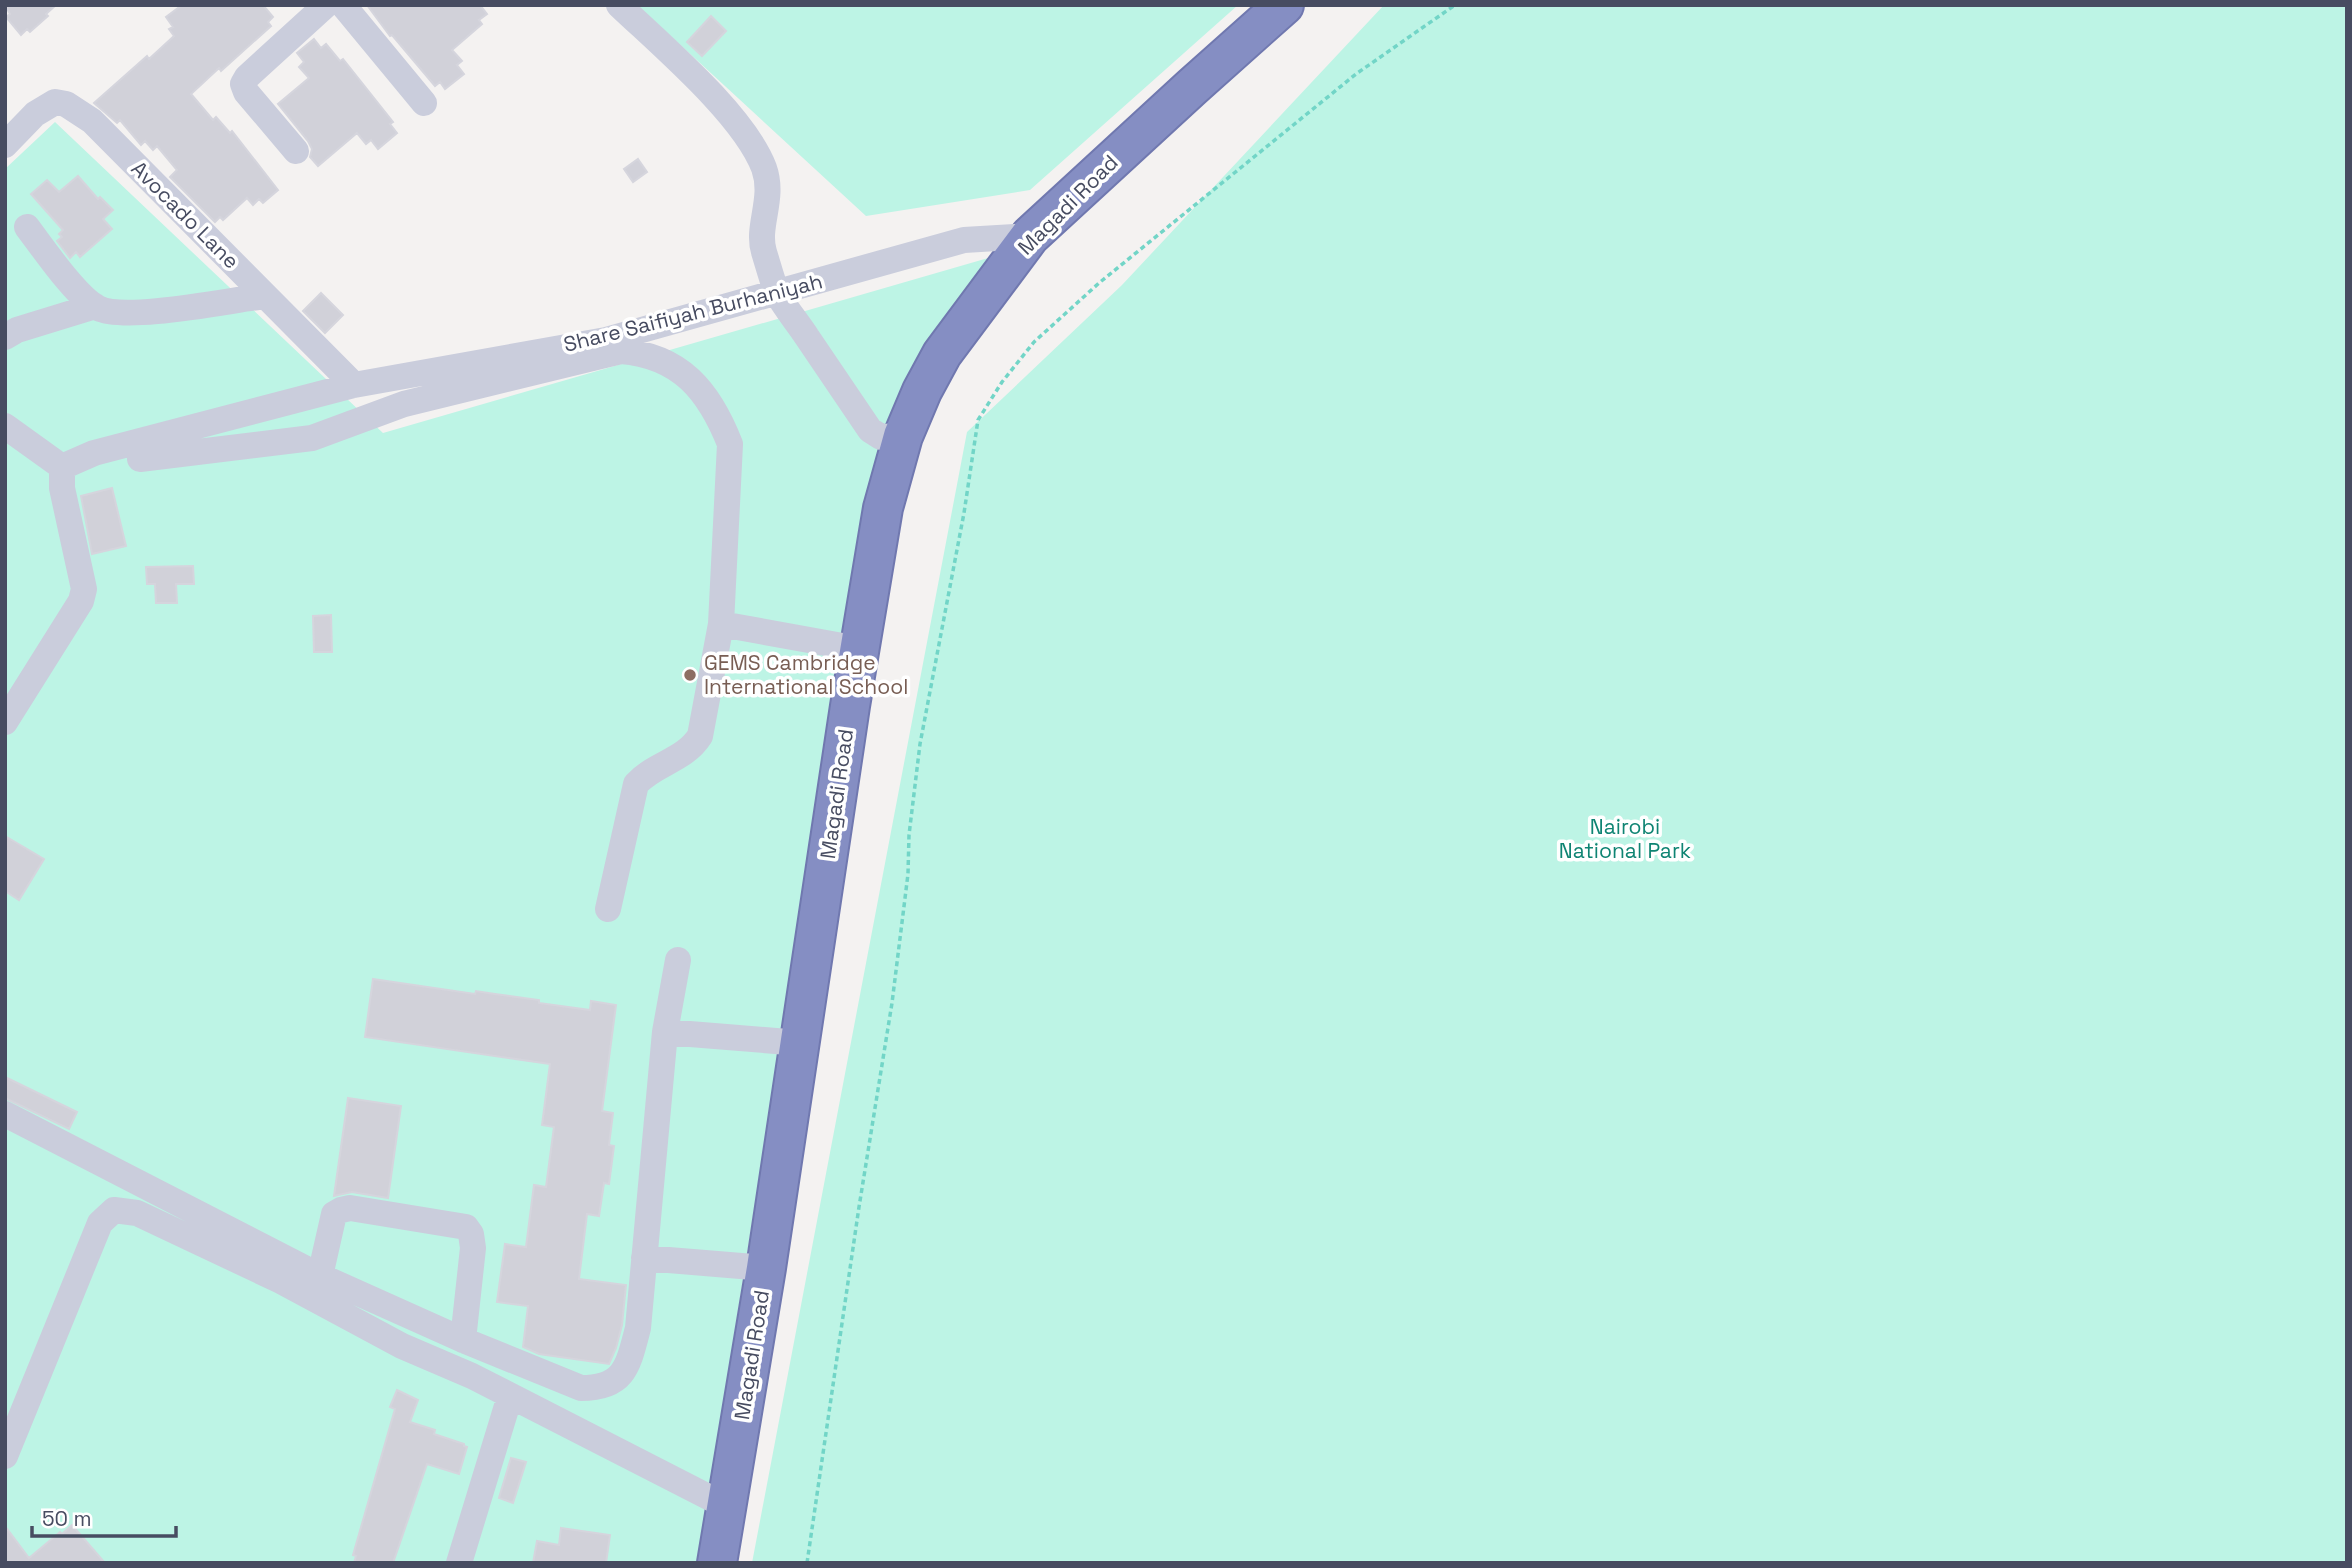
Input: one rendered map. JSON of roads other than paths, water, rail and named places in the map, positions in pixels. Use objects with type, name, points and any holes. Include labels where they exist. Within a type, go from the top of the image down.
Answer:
[{"type":"highway","name":"Magadi Road","points":[[717,1563],[766,1268],[859,649],[883,508],[903,436],[922,391],[942,354],[1030,236],[1284,5]]},
{"type":"street","points":[[296,151],[246,92],[243,84],[247,76],[326,5]]},
{"type":"street","points":[[343,5],[424,103]]},
{"type":"street","points":[[619,5],[732,117],[754,149],[764,168],[768,186],[762,239],[778,294],[870,430],[881,437],[903,436]]},
{"type":"street","name":"Avocado Lane","points":[[5,145],[35,114],[55,102],[66,104],[92,121],[354,385]]},
{"type":"street","points":[[27,228],[84,298],[100,310],[141,314],[265,296]]},
{"type":"street","name":"Share Saifiyah Burhaniyah","points":[[62,467],[94,453],[354,385],[606,340],[964,240],[1030,236]]},
{"type":"street","points":[[5,337],[27,327],[95,306]]},
{"type":"street","points":[[140,459],[312,438],[404,404],[621,351],[645,353],[671,364],[685,375],[707,399],[730,444],[721,624],[700,736],[694,746],[647,773],[636,784],[608,909]]},
{"type":"street","points":[[5,426],[62,467],[62,488],[84,589],[81,601],[6,718]]},
{"type":"street","points":[[721,624],[859,649]]},
{"type":"street","points":[[5,1114],[320,1276],[463,1340],[581,1388],[607,1386],[620,1377],[629,1363],[638,1328],[665,1032],[678,960]]},
{"type":"street","points":[[665,1032],[800,1043]]},
{"type":"street","points":[[320,1276],[334,1214],[346,1208],[466,1227],[471,1234],[473,1248],[463,1340]]},
{"type":"street","points":[[5,1456],[100,1223],[114,1210],[136,1213],[281,1281],[402,1346],[472,1376],[726,1506]]},
{"type":"street","points":[[644,1258],[766,1268]]},
{"type":"street","points":[[459,1563],[510,1396]]},
{"type":"place","name":"GEMS Cambridge International School","points":[[690,675]]},
{"type":"park label","name":"Nairobi National Park","points":[[1625,839]]}]
